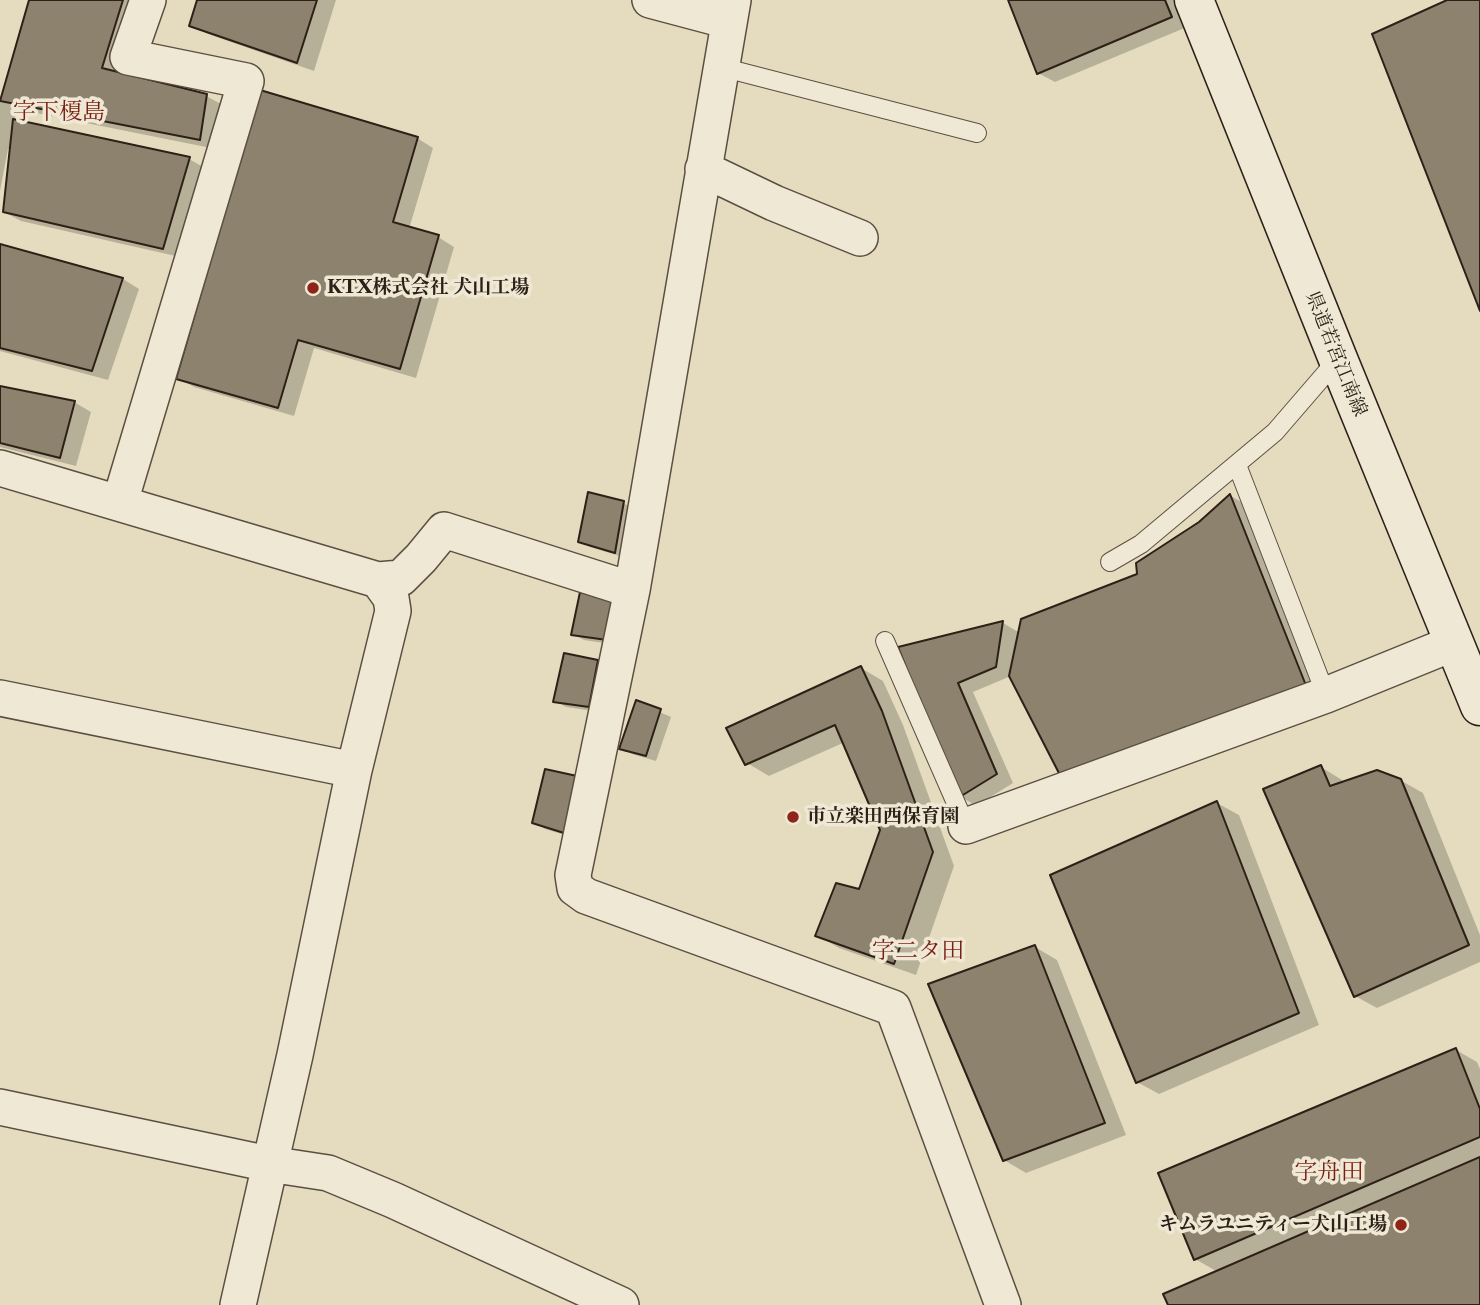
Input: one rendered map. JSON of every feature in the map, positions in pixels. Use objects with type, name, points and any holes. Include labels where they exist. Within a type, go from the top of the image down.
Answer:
[{"type":"main road","name":"県道若宮江南線","points":[[1194,0],[1480,706]]},
{"type":"street","points":[[120,502],[246,81],[128,57],[148,0]]},
{"type":"street","points":[[650,0],[731,11],[632,590],[573,875],[575,888],[586,896],[893,1008],[1003,1305]]},
{"type":"street","points":[[703,169],[774,203],[860,237]]},
{"type":"street","points":[[0,468],[378,580],[401,578],[444,530],[632,590]]},
{"type":"street","points":[[238,1305],[295,1055],[354,770],[393,611],[391,598],[378,580]]},
{"type":"street","points":[[966,826],[1326,695],[1454,643]]},
{"type":"street","points":[[0,698],[354,770]]},
{"type":"street","points":[[0,1107],[269,1164],[328,1173],[621,1305]]},
{"type":"lane","points":[[721,67],[977,133]]},
{"type":"lane","points":[[1110,562],[1141,544],[1275,432],[1338,359]]},
{"type":"lane","points":[[1237,465],[1326,695]]},
{"type":"lane","points":[[885,641],[966,826]]},
{"type":"building","points":[[29,0],[123,0],[102,68],[207,94],[200,140],[0,101]]},
{"type":"building","points":[[197,0],[317,0],[297,63],[189,26]]},
{"type":"building","points":[[1008,0],[1165,0],[1172,17],[1037,74]]},
{"type":"building","points":[[1447,0],[1480,0],[1480,311],[1372,34]]},
{"type":"building","name":"KTX株式会社 犬山工場","points":[[260,90],[418,137],[393,222],[439,235],[400,369],[298,340],[278,408],[176,379]]},
{"type":"building","points":[[13,119],[190,157],[163,249],[3,212]]},
{"type":"building","points":[[0,244],[123,278],[92,371],[0,348]]},
{"type":"building","points":[[0,386],[75,401],[60,458],[0,443]]},
{"type":"building","points":[[588,492],[624,501],[615,553],[578,542]]},
{"type":"building","points":[[1230,494],[1307,688],[1207,736],[1186,727],[1062,779],[1009,676],[1021,619],[1137,574],[1136,563],[1199,522]]},
{"type":"building","points":[[580,592],[613,598],[607,640],[571,635]]},
{"type":"building","points":[[1003,621],[996,667],[958,683],[997,774],[958,798],[898,647]]},
{"type":"building","points":[[564,653],[598,660],[589,707],[553,702]]},
{"type":"building","points":[[861,666],[882,711],[933,852],[894,964],[815,936],[836,883],[859,889],[880,830],[835,725],[745,765],[726,728]]},
{"type":"building","points":[[636,700],[661,709],[646,756],[619,749]]},
{"type":"building","points":[[1321,765],[1330,786],[1377,770],[1401,779],[1469,945],[1354,997],[1263,789]]},
{"type":"building","points":[[545,769],[577,776],[564,833],[532,823]]},
{"type":"building","points":[[1217,801],[1299,1013],[1136,1083],[1050,875]]},
{"type":"building","points":[[1035,945],[1105,1123],[1003,1161],[928,984]]},
{"type":"building","points":[[1456,1048],[1480,1109],[1480,1137],[1194,1260],[1158,1173]]},
{"type":"building","name":"キムラユニティー犬山工場","points":[[1480,1157],[1480,1305],[1168,1305],[1163,1294]]},
{"type":"place","name":"KTX株式会社 犬山工場","points":[[313,288]]},
{"type":"place","name":"市立楽田西保育園","points":[[793,817]]},
{"type":"place","name":"キムラユニティー犬山工場","points":[[1401,1225]]},
{"type":"district","name":"字下榎島","points":[[59,112]]},
{"type":"district","name":"字二タ田","points":[[918,951]]},
{"type":"district","name":"字舟田","points":[[1329,1172]]}]
